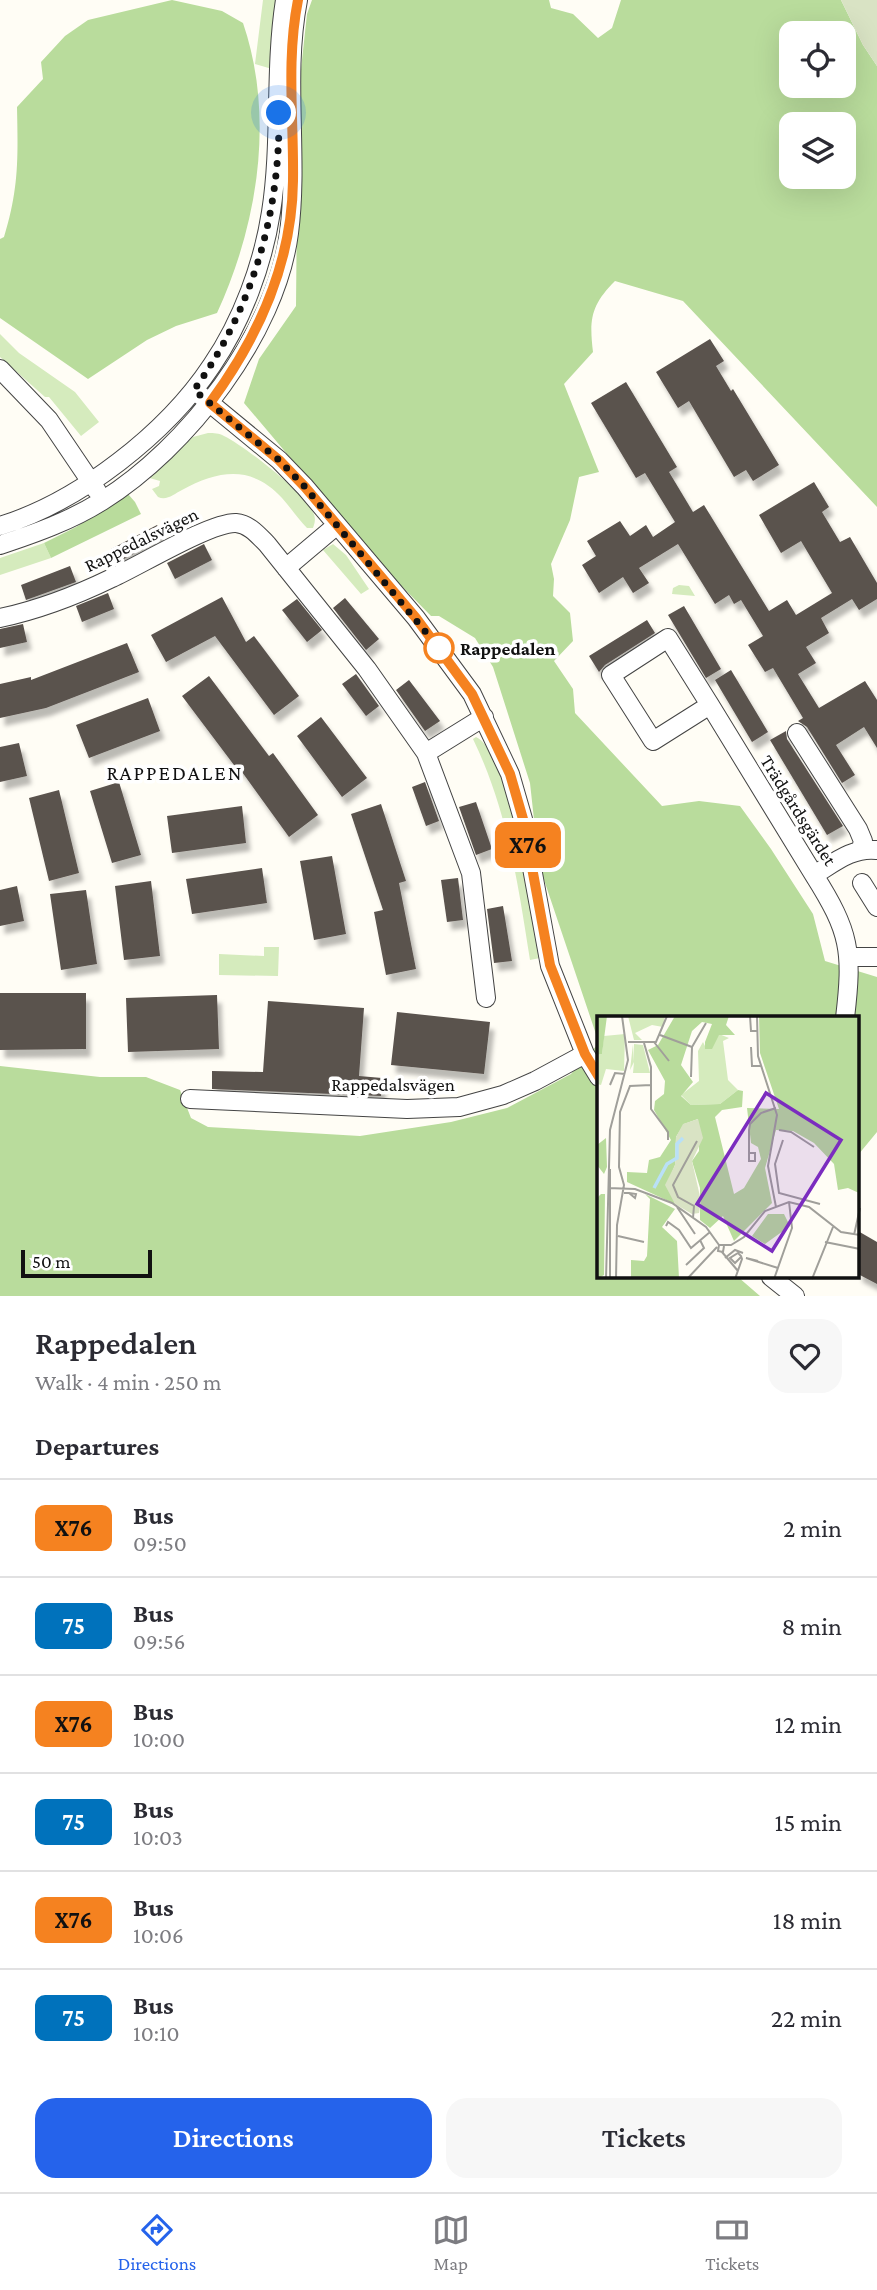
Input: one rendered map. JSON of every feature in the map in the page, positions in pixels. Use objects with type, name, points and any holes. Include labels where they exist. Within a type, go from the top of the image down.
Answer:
[{"type":"street","points":[[0,526],[51,507],[91,482],[145,441],[194,390],[214,363],[247,296],[265,241],[276,175],[281,24],[285,0]]},
{"type":"street","points":[[0,545],[68,520],[104,500],[162,453],[210,403],[256,329],[276,281],[289,237],[293,184],[292,40],[299,0]]},
{"type":"street","points":[[0,369],[49,420],[104,500]]},
{"type":"street","points":[[194,390],[279,460],[439,648],[472,694],[510,774],[523,819],[550,965],[585,1054],[597,1074]]},
{"type":"street","name":"Rappedalsvägen","points":[[0,618],[24,613],[110,579],[211,528],[237,523],[252,529],[367,669],[426,753],[471,873],[486,998]]},
{"type":"street","points":[[286,568],[337,525]]},
{"type":"street","name":"Trädgårdsgärdet","points":[[710,705],[653,741],[611,675],[668,638],[710,705],[814,875],[845,930],[849,957],[845,1016]]},
{"type":"street","points":[[426,753],[484,717]]},
{"type":"street","points":[[797,733],[869,850],[851,852],[814,875]]},
{"type":"street","points":[[862,883],[877,907]]},
{"type":"street","points":[[849,957],[877,957]]},
{"type":"street","name":"Rappedalsvägen","points":[[190,1099],[407,1110],[459,1107],[503,1095],[585,1054]]},
{"type":"street","points":[[774,1279],[795,1296]]},
{"type":"green space","points":[[172,0],[222,11],[243,23],[253,59],[260,133],[252,207],[243,243],[217,313],[176,326],[147,340],[88,379],[0,318],[0,239],[4,237],[15,188],[17,107],[43,79],[41,62],[65,36],[88,20]]},
{"type":"green space","points":[[263,0],[277,0],[272,69],[255,64]]},
{"type":"green space","points":[[312,0],[549,0],[551,8],[573,14],[598,38],[612,28],[621,0],[841,0],[851,21],[779,21],[779,98],[856,98],[856,31],[877,66],[877,507],[683,301],[615,281],[596,305],[591,330],[593,352],[564,384],[599,472],[579,477],[570,520],[551,564],[553,596],[570,613],[573,641],[554,661],[573,689],[575,713],[662,806],[699,801],[740,806],[813,914],[825,961],[877,977],[877,1132],[860,1153],[860,1016],[597,1016],[597,1037],[539,865],[530,783],[493,667],[475,638],[439,616],[431,616],[380,564],[244,403],[259,359],[296,306],[298,97],[307,14]]},
{"type":"green space","points":[[841,0],[877,0],[877,66],[856,31],[856,21],[851,21]]},
{"type":"green space","points":[[0,334],[19,353],[75,392],[99,422],[81,436],[49,397],[45,397],[0,357]]},
{"type":"green space","points":[[208,433],[220,434],[234,442],[286,482],[313,512],[313,528],[307,528],[271,487],[247,476],[235,474],[209,478],[167,498],[158,497],[152,489],[159,486],[160,481],[146,477],[193,437]]},
{"type":"green space","points":[[128,494],[141,514],[51,558],[44,543],[76,527]]},
{"type":"green space","points":[[44,543],[51,558],[0,575],[0,558]]},
{"type":"green space","points":[[333,544],[346,555],[369,589],[361,594],[323,550]]},
{"type":"green space","points":[[679,585],[689,586],[695,596],[672,594],[673,588]]},
{"type":"green space","points":[[476,737],[488,749],[509,803],[540,958],[530,960],[510,847],[495,792],[473,739]]},
{"type":"green space","points":[[264,947],[279,947],[278,976],[219,975],[219,954],[264,956]]},
{"type":"green space","points":[[597,1045],[597,1279],[740,1279],[760,1296],[0,1296],[0,1066],[100,1077],[146,1077],[180,1090],[191,1118],[208,1127],[360,1136],[451,1122],[507,1108],[571,1074]]},
{"type":"building","points":[[710,339],[724,361],[716,366],[779,465],[753,481],[746,470],[734,477],[689,401],[678,408],[656,372]]},
{"type":"building","points":[[626,382],[677,467],[669,472],[693,512],[704,505],[769,611],[787,600],[796,615],[832,593],[801,541],[781,553],[759,515],[814,482],[829,507],[822,512],[840,542],[850,537],[877,583],[877,599],[859,610],[852,599],[821,618],[829,633],[806,647],[816,663],[798,674],[819,708],[865,681],[877,700],[877,748],[864,727],[836,745],[855,775],[842,783],[807,727],[798,721],[803,718],[773,668],[765,672],[748,645],[763,636],[741,600],[734,604],[729,595],[715,604],[678,544],[639,568],[649,583],[633,593],[623,577],[599,593],[582,565],[596,556],[587,541],[620,521],[630,536],[646,525],[653,537],[675,522],[645,473],[636,478],[591,403]]},
{"type":"building","points":[[157,525],[164,538],[118,562],[111,549]]},
{"type":"building","points":[[204,544],[212,560],[175,579],[167,563]]},
{"type":"building","points":[[70,566],[76,582],[26,600],[21,585]]},
{"type":"building","points":[[108,593],[114,609],[82,622],[76,606]]},
{"type":"building","points":[[222,597],[246,642],[254,636],[299,696],[274,715],[215,636],[166,662],[151,635]]},
{"type":"building","points":[[345,598],[379,639],[366,650],[333,608]]},
{"type":"building","points":[[297,599],[322,630],[307,642],[282,610]]},
{"type":"building","points":[[684,606],[721,669],[706,678],[668,615]]},
{"type":"building","points":[[647,620],[655,633],[605,665],[599,672],[589,656]]},
{"type":"building","points":[[23,624],[27,642],[0,648],[0,629]]},
{"type":"building","points":[[127,643],[139,672],[46,708],[0,718],[0,684],[31,677],[31,680]]},
{"type":"building","points":[[731,670],[768,732],[752,742],[715,680]]},
{"type":"building","points":[[356,674],[379,706],[366,716],[342,684]]},
{"type":"building","points":[[209,676],[269,756],[273,753],[318,815],[289,837],[237,765],[237,769],[182,696]]},
{"type":"building","points":[[409,680],[440,721],[425,731],[396,690]]},
{"type":"building","points":[[148,698],[160,731],[89,758],[76,725]]},
{"type":"building","points":[[321,717],[367,778],[342,797],[297,736]]},
{"type":"building","points":[[786,731],[787,739],[843,826],[827,835],[770,740]]},
{"type":"building","points":[[19,743],[27,776],[0,782],[0,747]]},
{"type":"building","points":[[119,782],[141,855],[112,863],[90,791]]},
{"type":"building","points":[[425,782],[439,821],[426,826],[412,787]]},
{"type":"building","points":[[59,790],[79,873],[49,881],[29,798]]},
{"type":"building","points":[[476,802],[492,849],[476,855],[459,807]]},
{"type":"building","points":[[381,804],[406,881],[399,883],[416,969],[386,975],[374,912],[383,910],[351,814]]},
{"type":"building","points":[[242,806],[246,843],[172,853],[167,816]]},
{"type":"building","points":[[332,856],[346,934],[314,940],[300,861]]},
{"type":"building","points":[[262,868],[267,903],[192,914],[186,879]]},
{"type":"building","points":[[458,878],[463,920],[447,922],[441,880]]},
{"type":"building","points":[[151,881],[160,956],[124,960],[115,886]]},
{"type":"building","points":[[17,886],[24,921],[0,926],[0,890]]},
{"type":"building","points":[[86,890],[97,964],[61,970],[50,894]]},
{"type":"building","points":[[503,906],[512,961],[494,963],[487,909]]},
{"type":"building","points":[[0,993],[86,993],[86,1049],[0,1050]]},
{"type":"building","points":[[217,995],[219,1049],[128,1052],[126,998]]},
{"type":"building","points":[[268,1001],[364,1008],[359,1076],[382,1078],[381,1096],[212,1089],[212,1071],[263,1072]]},
{"type":"building","points":[[397,1012],[490,1022],[484,1074],[391,1065]]},
{"type":"building","points":[[860,1232],[877,1242],[877,1284],[860,1275]]},
{"type":"bus line","name":"X76","points":[[298,0],[292,40],[293,184],[289,237],[269,301],[256,329],[240,359],[210,403],[279,460],[305,487],[416,618],[472,694],[510,774],[523,819],[550,965],[585,1054],[597,1074]]},
{"type":"place","name":"Rappedalen","points":[[439,648]]},
{"type":"district","name":"RAPPEDALEN","points":[[175,773]]},
{"type":"route","points":[[279,113],[276,175],[265,241],[247,296],[231,331],[214,363],[194,390],[279,460],[305,487],[439,648]]}]
